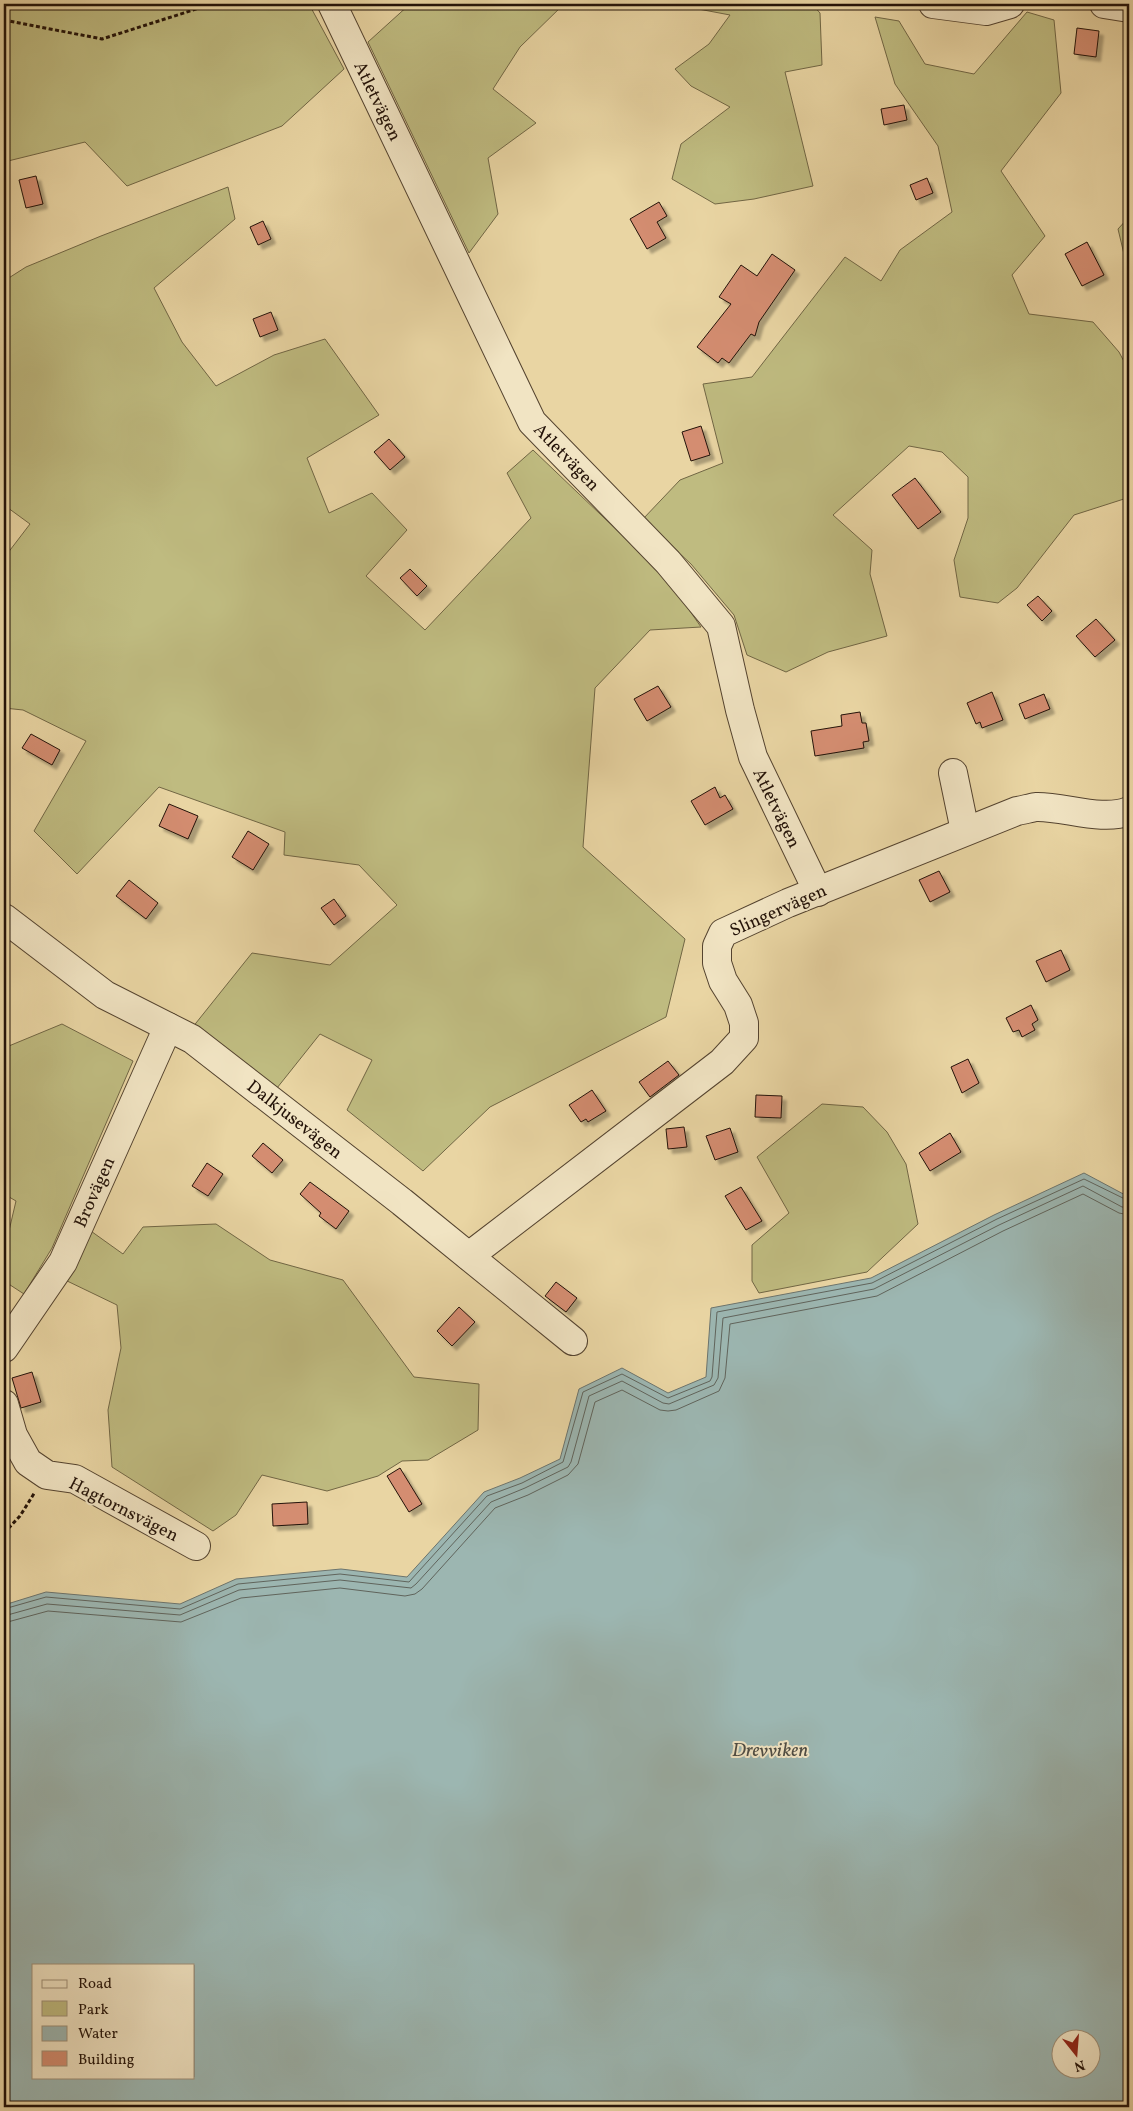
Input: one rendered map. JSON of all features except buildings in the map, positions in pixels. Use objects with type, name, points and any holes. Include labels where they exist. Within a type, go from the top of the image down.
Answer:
[{"type":"street","name":"Atletvägen","points":[[332,4],[532,422],[668,562],[721,626],[753,757],[818,892]]},
{"type":"street","points":[[932,4],[986,11],[1010,4]]},
{"type":"street","points":[[1104,4],[1129,8]]},
{"type":"street","points":[[953,773],[965,831]]},
{"type":"street","name":"Slingervägen","points":[[468,1256],[722,1062],[744,1038],[744,1023],[738,1005],[723,981],[717,963],[717,946],[724,933],[818,892],[1017,811],[1037,807],[1097,814],[1124,813],[1129,811]]},
{"type":"street","name":"Dalkjusevägen","points":[[4,918],[105,995],[192,1039],[402,1202],[573,1341]]},
{"type":"street","name":"Brovägen","points":[[4,1348],[62,1262],[168,1027]]},
{"type":"street","name":"Hagtornsvägen","points":[[4,1404],[13,1435],[28,1462],[47,1475],[75,1479],[196,1546]]},
{"type":"path","points":[[4,20],[102,39],[212,4]]},
{"type":"path","points":[[4,1533],[20,1516],[47,1475]]},
{"type":"green space","points":[[4,4],[309,4],[344,69],[282,126],[127,186],[85,142],[4,162]]},
{"type":"green space","points":[[410,4],[564,4],[520,47],[493,89],[536,123],[488,158],[498,214],[469,253],[368,42]]},
{"type":"green space","points":[[672,4],[812,4],[820,13],[822,65],[785,72],[813,186],[754,199],[715,204],[672,179],[681,144],[730,107],[691,86],[675,69],[709,44],[730,15]]},
{"type":"green space","points":[[1027,12],[1054,20],[1061,93],[1001,171],[1045,236],[1012,275],[1029,314],[1093,322],[1119,352],[1129,371],[1129,495],[1127,498],[1074,515],[1017,588],[998,603],[960,597],[954,560],[968,518],[968,477],[942,452],[909,446],[833,515],[872,550],[870,574],[887,636],[828,652],[786,672],[747,655],[734,615],[691,564],[643,519],[680,480],[723,463],[703,384],[752,377],[845,257],[881,281],[900,250],[952,212],[938,146],[895,84],[875,17],[899,21],[925,64],[974,74]]},
{"type":"green space","points":[[228,187],[235,219],[154,288],[182,342],[216,386],[274,355],[325,339],[379,415],[307,458],[329,513],[372,493],[407,530],[366,576],[425,630],[531,518],[507,473],[533,450],[667,578],[701,627],[650,630],[595,688],[583,847],[685,939],[666,1017],[490,1107],[423,1171],[347,1110],[372,1060],[320,1034],[277,1088],[192,1028],[252,953],[330,965],[397,905],[359,865],[284,855],[285,832],[159,787],[77,874],[34,831],[86,741],[23,710],[4,708],[4,558],[30,524],[4,505],[4,281],[26,267]]},
{"type":"green space","points":[[1129,217],[1129,275],[1118,229]]},
{"type":"green space","points":[[62,1024],[133,1061],[52,1248],[24,1294],[4,1281],[4,1252],[16,1201],[4,1194],[4,1048]]},
{"type":"green space","points":[[822,1104],[863,1107],[887,1132],[906,1164],[918,1224],[867,1272],[759,1293],[752,1281],[752,1245],[789,1213],[757,1157]]},
{"type":"green space","points":[[216,1224],[270,1260],[343,1280],[414,1377],[479,1384],[478,1430],[428,1460],[402,1461],[378,1476],[327,1491],[262,1475],[236,1515],[213,1531],[112,1467],[108,1410],[121,1348],[117,1305],[63,1279],[88,1229],[123,1254],[143,1227]]},
{"type":"water","name":"Drevviken","points":[[1084,1173],[1129,1197],[1129,2107],[4,2107],[4,1605],[46,1592],[180,1604],[236,1579],[341,1569],[407,1577],[484,1492],[560,1459],[579,1389],[622,1368],[668,1393],[706,1377],[711,1308],[871,1278],[994,1215]]}]
